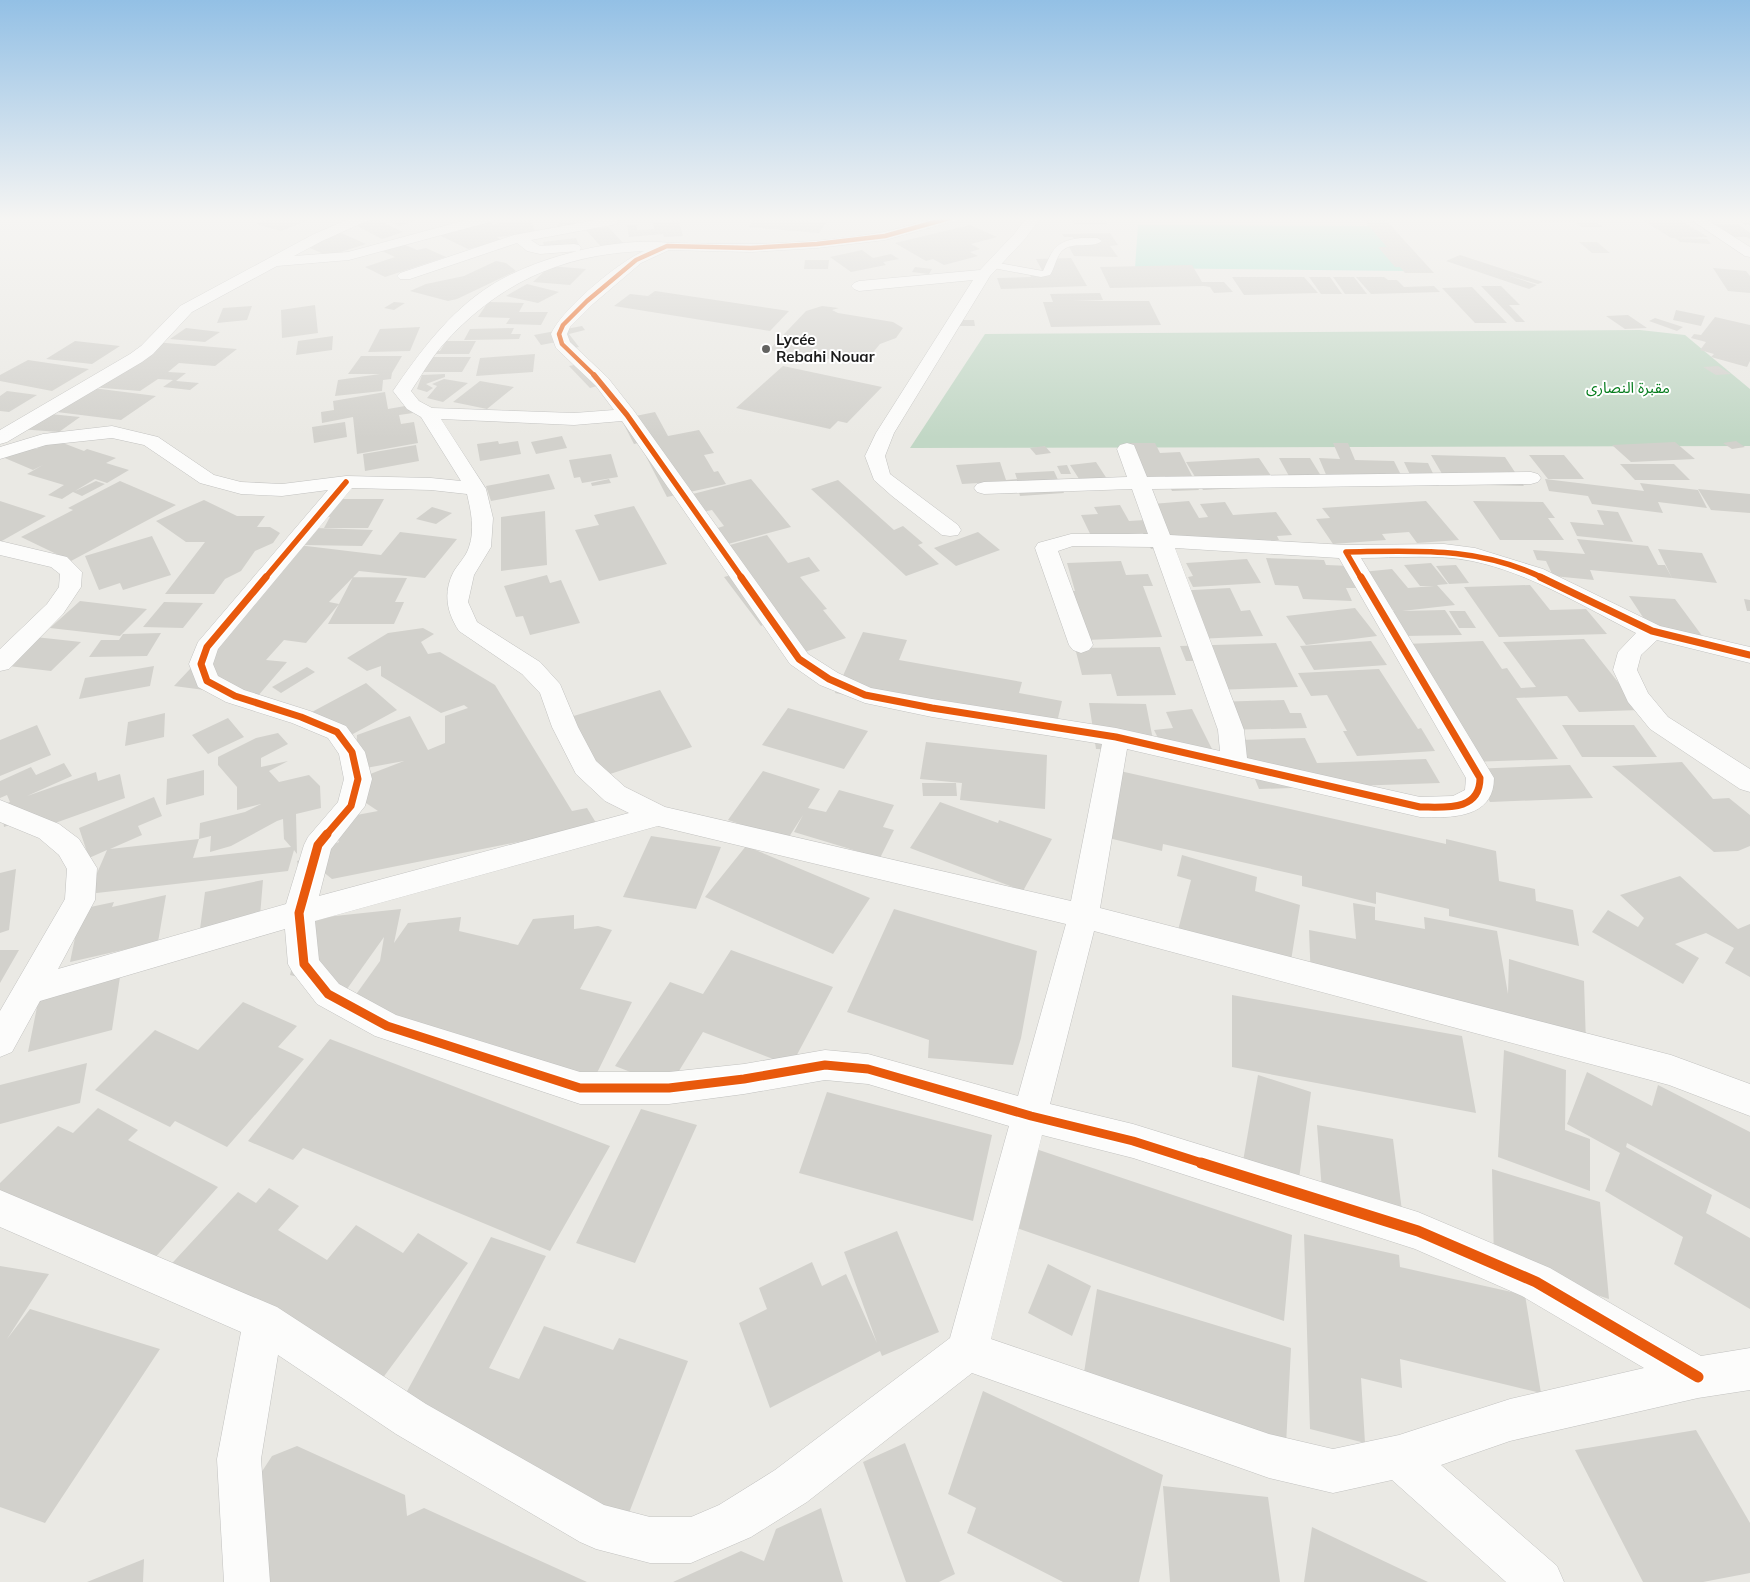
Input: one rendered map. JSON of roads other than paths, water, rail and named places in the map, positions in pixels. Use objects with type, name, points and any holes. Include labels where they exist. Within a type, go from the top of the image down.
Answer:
[{"type":"street","points":[[0,438],[136,358],[147,350],[186,309],[218,291]]},
{"type":"street","points":[[493,291],[435,344],[402,391],[413,405],[428,413],[574,419],[627,415]]},
{"type":"street","points":[[599,291],[563,325],[559,334],[562,344],[602,382],[627,415],[799,659],[830,679],[865,695],[932,708],[1116,737],[1420,807],[1445,808],[1468,803],[1479,791],[1480,778],[1346,552]]},
{"type":"street","points":[[950,530],[899,492],[882,476],[875,456],[885,433],[975,291]]},
{"type":"street","points":[[428,413],[476,489],[483,518],[480,547],[463,575],[457,602],[467,626],[531,668],[551,690],[565,727],[586,766],[615,794],[658,816],[1083,916],[1671,1070],[1750,1100]]},
{"type":"street","points":[[0,453],[43,440],[112,432],[151,442],[207,479],[241,488],[282,490],[346,482],[431,484],[476,489]]},
{"type":"street","points":[[1127,449],[1232,730],[1234,764]]},
{"type":"street","points":[[984,488],[1140,483],[1531,478]]},
{"type":"street","points":[[346,482],[207,647],[201,664],[207,681],[235,696],[301,717],[337,732],[352,752],[358,779],[351,806],[318,845],[300,913],[304,964],[328,994],[386,1026],[580,1088],[669,1088],[744,1080],[825,1065],[868,1069],[1031,1116],[1133,1141],[1418,1231],[1536,1282],[1698,1377]]},
{"type":"street","points":[[1081,645],[1046,548],[1071,540],[1160,541],[1346,552],[1444,551],[1475,555],[1535,574],[1652,631],[1750,655]]},
{"type":"street","points":[[0,548],[59,562],[71,572],[70,587],[55,609],[0,663]]},
{"type":"street","points":[[1652,631],[1630,652],[1626,670],[1637,696],[1659,722],[1750,782]]},
{"type":"street","points":[[0,1208],[263,1321],[411,1419],[596,1526],[650,1540],[691,1540],[735,1521],[791,1486],[967,1351],[1083,916],[1116,737]]},
{"type":"street","points":[[0,810],[49,831],[69,847],[82,868],[80,900],[27,991],[0,1042]]},
{"type":"street","points":[[27,991],[300,913],[658,816]]},
{"type":"street","points":[[247,1582],[239,1458],[263,1321]]},
{"type":"street","points":[[967,1351],[1278,1458],[1333,1471],[1399,1457],[1510,1420],[1698,1377],[1750,1369]]},
{"type":"street","points":[[1399,1457],[1541,1582]]},
{"type":"place","name":"Lycée Rebahi Nouar","points":[[766,349]]},
{"type":"park label","name":"مقبرة النصارى","points":[[1628,388]]}]
